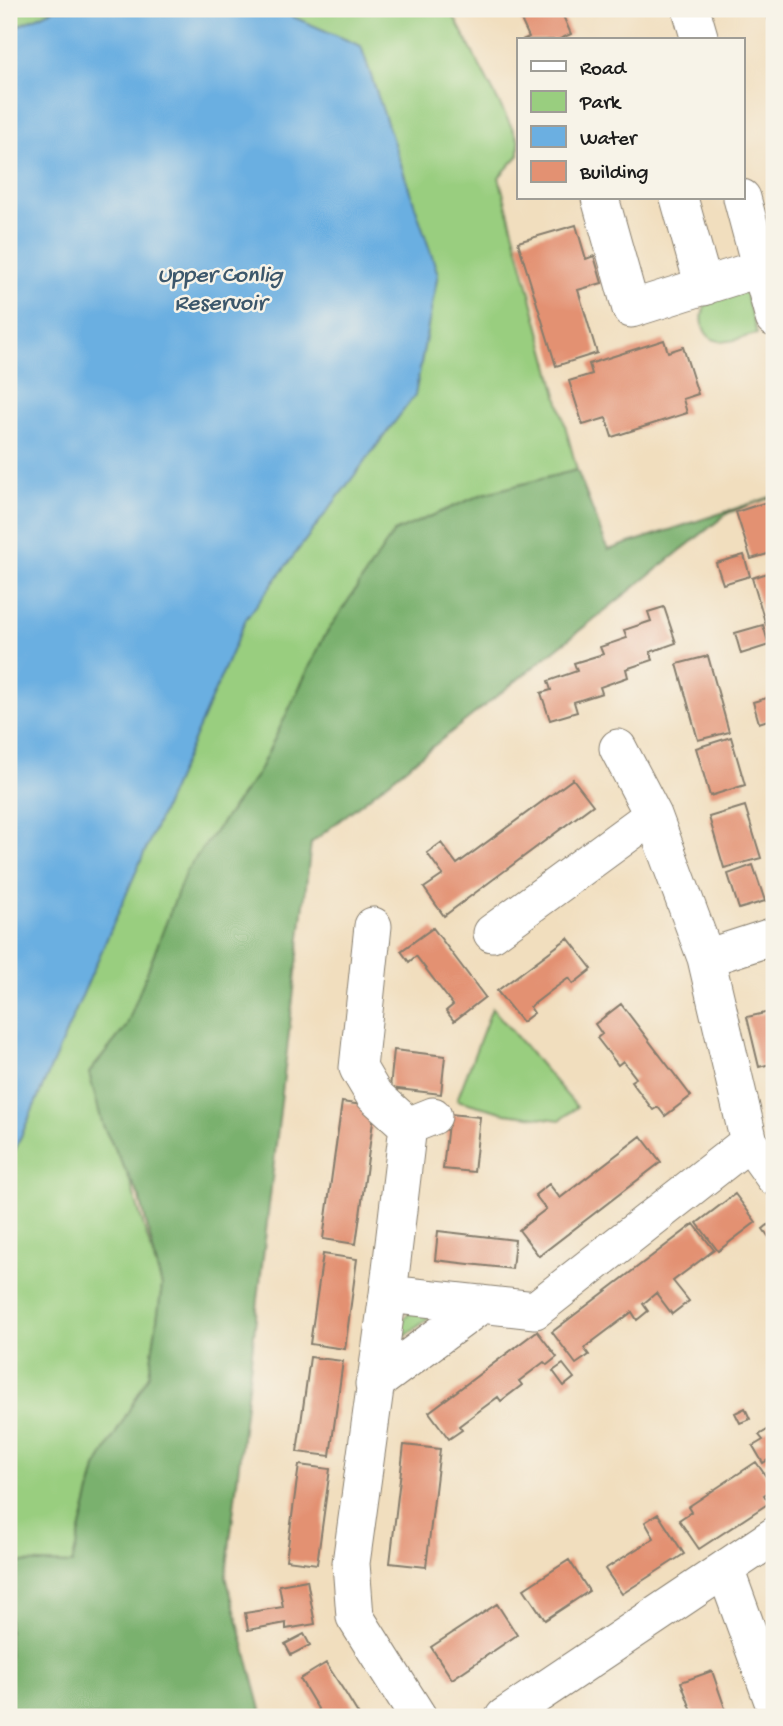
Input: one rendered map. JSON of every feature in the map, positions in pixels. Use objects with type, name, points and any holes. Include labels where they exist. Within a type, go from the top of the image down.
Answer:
[{"type":"street","points":[[691,9],[699,38]]},
{"type":"street","points":[[601,200],[631,309],[761,268]]},
{"type":"street","points":[[680,200],[704,287]]},
{"type":"street","points":[[743,200],[774,318]]},
{"type":"street","points":[[618,748],[653,815],[706,958],[749,1142],[774,1177]]},
{"type":"street","points":[[492,933],[653,815]]},
{"type":"street","points":[[373,926],[358,1068],[374,1095],[420,1121],[388,1294],[351,1563],[355,1617],[418,1717]]},
{"type":"street","points":[[706,958],[774,936]]},
{"type":"street","points":[[388,1294],[535,1310],[749,1142]]},
{"type":"street","points":[[374,1384],[482,1304]]},
{"type":"street","points":[[525,1711],[774,1536]]},
{"type":"street","points":[[725,1569],[774,1704]]},
{"type":"green space","name":"Upper Conlig Reservoir","points":[[9,9],[450,9],[517,137],[517,157],[499,177],[577,470],[483,494],[394,532],[324,637],[258,773],[186,871],[126,1028],[89,1073],[103,1126],[128,1175],[162,1286],[149,1375],[96,1468],[72,1564],[9,1562]]},
{"type":"green space","points":[[744,288],[757,334],[728,341],[712,338],[702,320],[709,297]]},
{"type":"green space","points":[[577,470],[608,550],[774,496],[728,513],[311,843],[226,1576],[263,1717],[9,1717],[9,1562],[72,1564],[96,1468],[149,1375],[162,1286],[140,1198],[103,1126],[89,1073],[126,1027],[186,871],[258,773],[324,637],[394,532],[483,494]]},
{"type":"green space","points":[[492,1008],[577,1107],[560,1120],[505,1113],[457,1100]]},
{"type":"green space","points":[[416,1308],[442,1308],[394,1345],[400,1324]]},
{"type":"water","name":"Upper Conlig Reservoir","points":[[55,9],[275,9],[361,46],[438,274],[415,395],[246,619],[9,1164],[9,30]]},
{"type":"building","points":[[516,9],[560,9],[571,34],[562,38],[527,38],[529,37]]},
{"type":"building","points":[[774,16],[774,35],[773,36],[768,18]]},
{"type":"building","points":[[576,225],[586,259],[594,256],[602,283],[578,290],[597,353],[556,366],[518,242]]},
{"type":"building","points":[[664,340],[668,352],[683,347],[698,394],[683,399],[687,413],[612,437],[606,418],[583,425],[569,381],[592,374],[589,364]]},
{"type":"building","points":[[773,500],[774,552],[751,559],[736,512]]},
{"type":"building","points":[[744,555],[750,576],[723,584],[716,563]]},
{"type":"building","points":[[774,571],[774,623],[766,625],[752,578]]},
{"type":"building","points":[[664,607],[676,643],[650,652],[653,660],[626,669],[628,677],[600,687],[602,693],[574,702],[577,712],[550,720],[541,693],[551,690],[548,681],[577,671],[574,663],[603,654],[600,647],[627,638],[624,630],[651,621],[648,612]]},
{"type":"building","points":[[763,625],[769,645],[741,654],[735,633]]},
{"type":"building","points":[[708,656],[729,732],[698,740],[677,664]]},
{"type":"building","points":[[774,696],[774,718],[759,723],[753,702]]},
{"type":"building","points":[[731,737],[745,785],[710,796],[696,748]]},
{"type":"building","points":[[573,779],[593,805],[444,916],[424,888],[443,875],[427,853],[441,843],[457,864]]},
{"type":"building","points":[[745,806],[761,858],[724,868],[709,817]]},
{"type":"building","points":[[753,865],[765,901],[739,909],[728,874]]},
{"type":"building","points":[[433,928],[485,997],[454,1021],[446,1011],[453,1005],[416,956],[409,962],[401,951]]},
{"type":"building","points":[[568,938],[592,969],[573,984],[569,978],[552,990],[530,1007],[534,1013],[522,1022],[497,991]]},
{"type":"building","points":[[621,1004],[691,1096],[665,1116],[658,1107],[653,1110],[631,1081],[636,1078],[623,1061],[618,1065],[597,1038],[602,1034],[595,1024]]},
{"type":"building","points":[[774,1011],[774,1063],[759,1067],[747,1017]]},
{"type":"building","points":[[394,1050],[445,1056],[441,1094],[390,1088]]},
{"type":"building","points":[[342,1102],[375,1107],[356,1244],[323,1239]]},
{"type":"building","points":[[449,1114],[480,1117],[474,1172],[443,1169]]},
{"type":"building","points":[[641,1136],[661,1162],[539,1256],[519,1230],[546,1209],[535,1195],[549,1184],[560,1198]]},
{"type":"building","points":[[735,1194],[756,1222],[718,1251],[697,1223]]},
{"type":"building","points":[[774,1220],[774,1244],[763,1229]]},
{"type":"building","points":[[694,1224],[714,1250],[673,1281],[689,1301],[672,1314],[656,1293],[643,1304],[648,1311],[637,1320],[632,1312],[584,1348],[589,1355],[576,1364],[552,1332]]},
{"type":"building","points":[[438,1231],[515,1240],[512,1269],[435,1260]]},
{"type":"building","points":[[323,1254],[357,1259],[345,1349],[310,1344]]},
{"type":"building","points":[[537,1331],[557,1357],[547,1365],[544,1362],[519,1381],[522,1385],[501,1401],[498,1397],[459,1426],[462,1430],[449,1439],[429,1412]]},
{"type":"building","points":[[310,1357],[343,1361],[330,1456],[297,1452]]},
{"type":"building","points":[[563,1364],[574,1378],[564,1386],[553,1371]]},
{"type":"building","points":[[745,1408],[750,1419],[740,1423],[735,1413]]},
{"type":"building","points":[[774,1426],[774,1456],[763,1463],[753,1446],[763,1440],[759,1435]]},
{"type":"building","points":[[404,1445],[440,1449],[426,1567],[390,1563]]},
{"type":"building","points":[[756,1462],[774,1488],[764,1495],[769,1503],[699,1549],[679,1520],[691,1512],[688,1507]]},
{"type":"building","points":[[299,1465],[330,1469],[317,1564],[286,1560]]},
{"type":"building","points":[[658,1514],[684,1554],[622,1594],[605,1569],[654,1538],[645,1522]]},
{"type":"building","points":[[569,1560],[589,1591],[545,1620],[524,1589]]},
{"type":"building","points":[[307,1580],[315,1624],[286,1629],[286,1623],[248,1630],[245,1613],[283,1607],[279,1585]]},
{"type":"building","points":[[497,1604],[517,1635],[452,1679],[431,1647]]},
{"type":"building","points":[[304,1634],[310,1645],[291,1655],[285,1644]]},
{"type":"building","points":[[326,1663],[360,1717],[323,1717],[300,1679]]},
{"type":"building","points":[[712,1671],[728,1717],[694,1717],[681,1682]]}]
